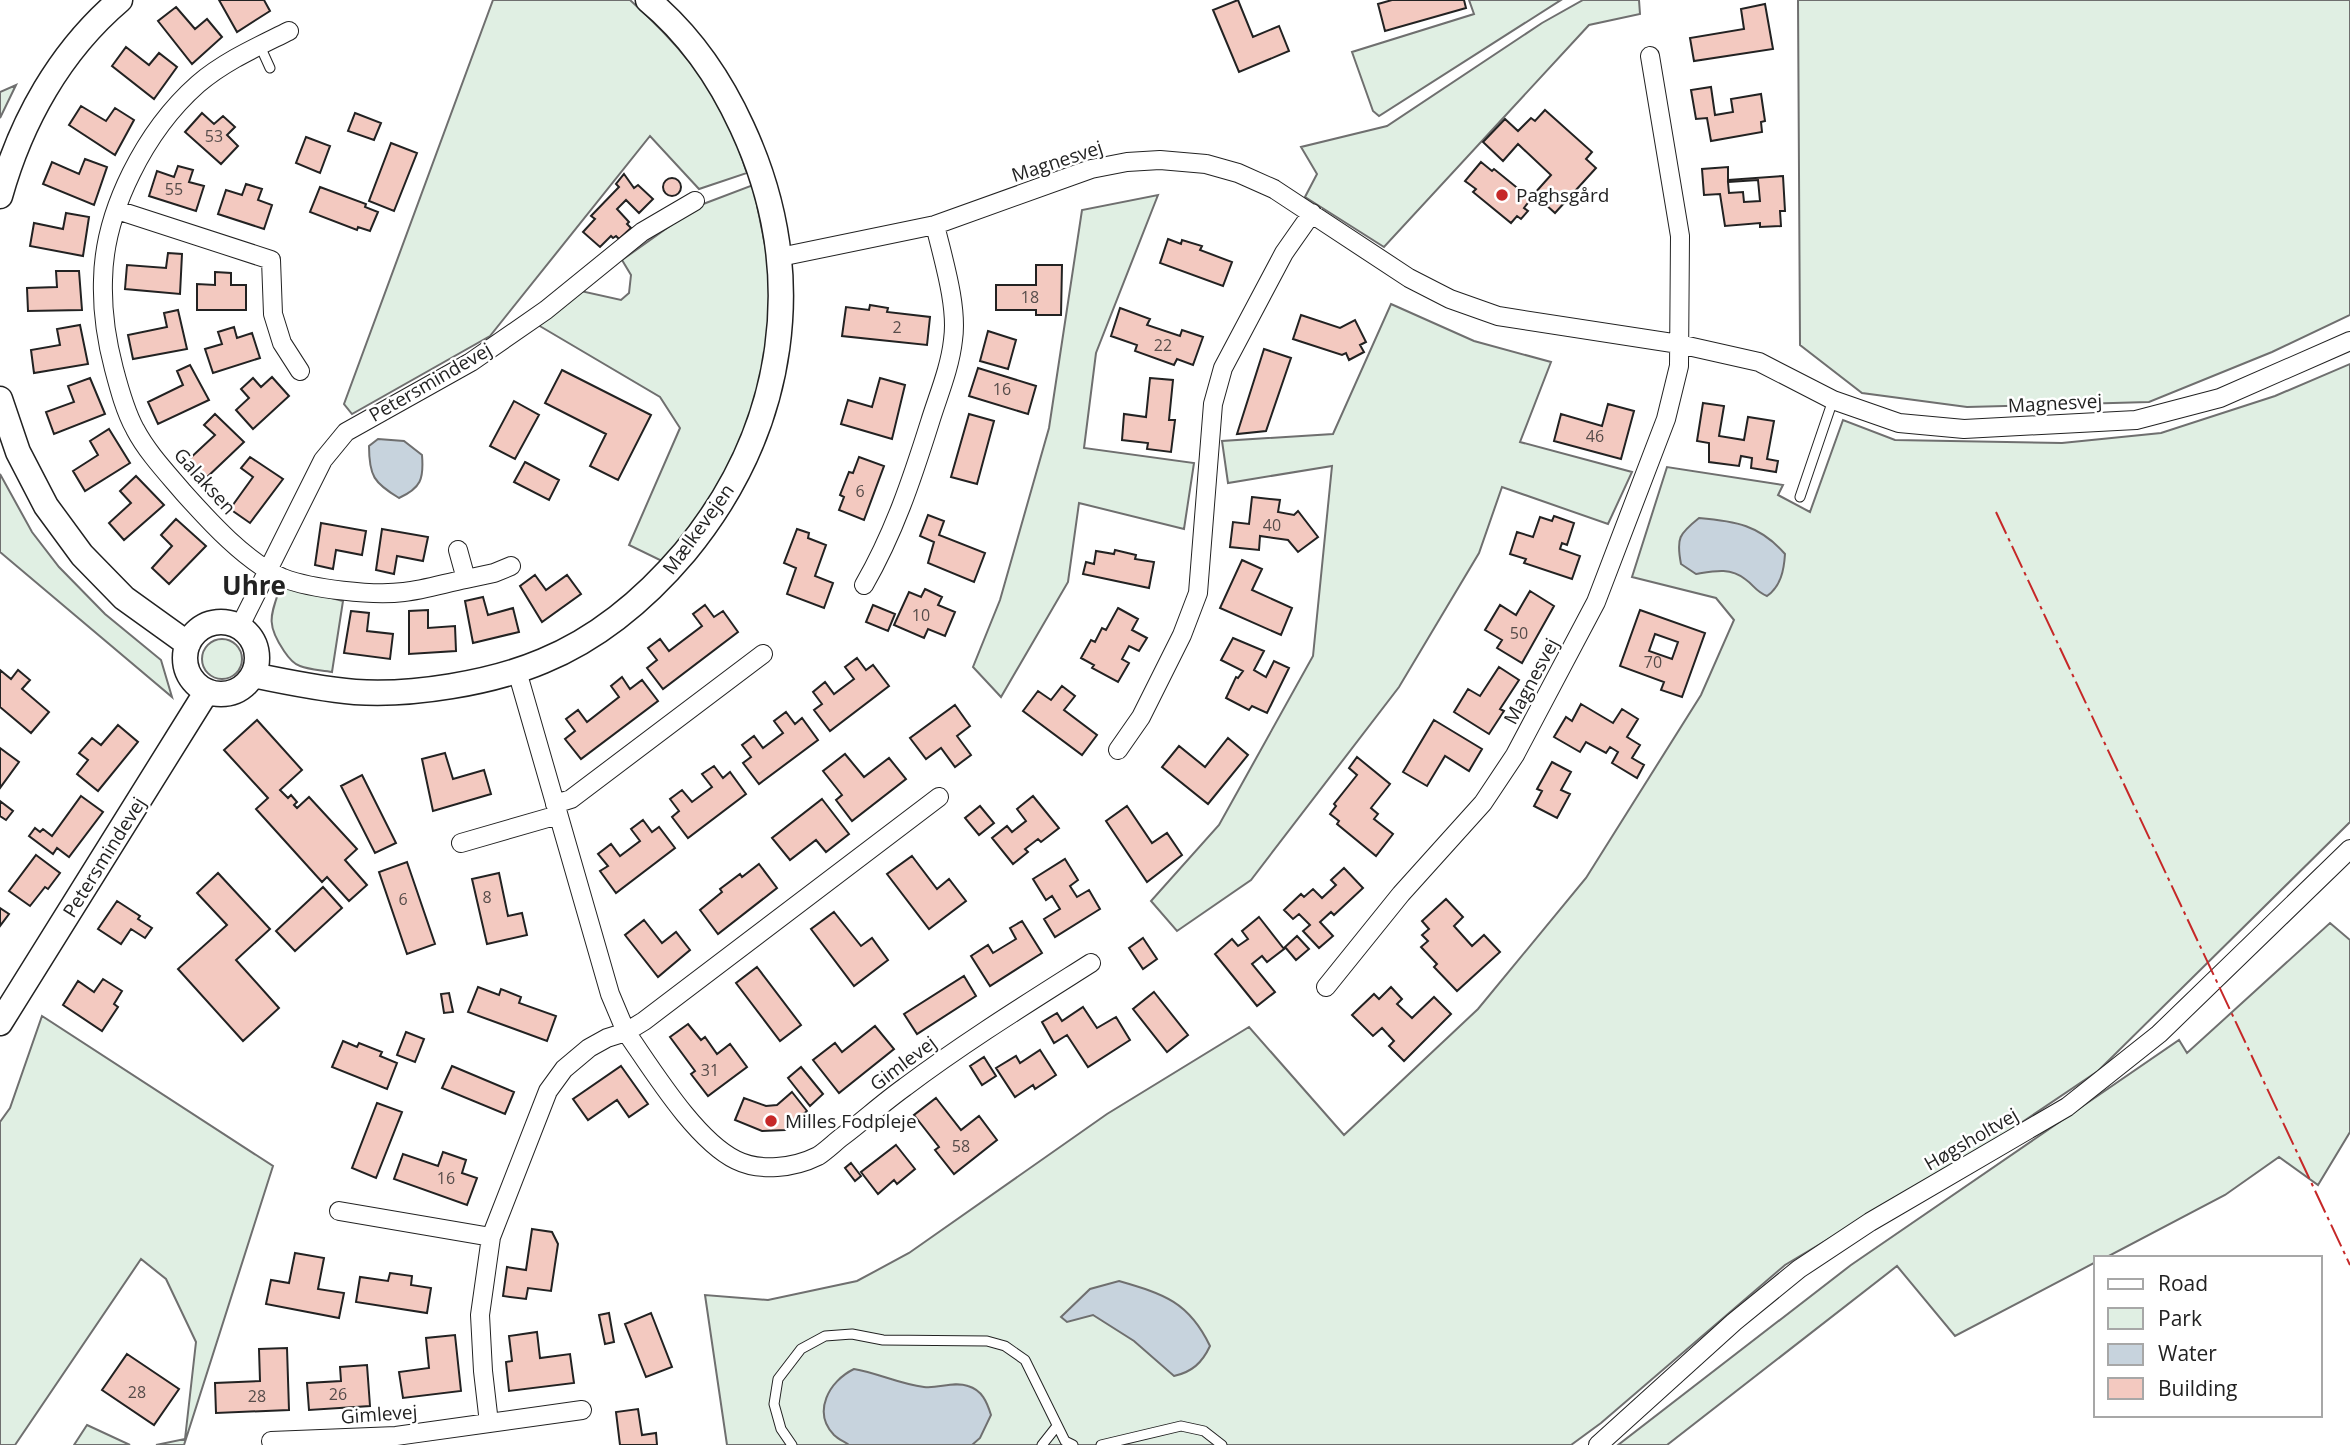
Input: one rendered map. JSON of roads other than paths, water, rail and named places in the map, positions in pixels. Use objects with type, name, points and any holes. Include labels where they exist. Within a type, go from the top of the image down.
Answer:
[{"type":"street","points":[[0,196],[10,162],[34,108],[72,47],[120,0]]},
{"type":"street","name":"Mælkevejen","points":[[253,675],[357,692],[416,690],[471,684],[545,661],[599,631],[633,606],[663,578],[700,533],[733,485],[756,432],[773,376],[781,319],[779,257],[770,203],[736,113],[701,56],[655,2]]},
{"type":"street","name":"Galaksen","points":[[289,31],[230,60],[197,85],[161,123],[128,179],[108,236],[103,279],[105,335],[118,384],[134,428],[197,508],[268,571],[286,579],[340,590],[402,593],[494,573],[511,566]]},
{"type":"street","name":"Magnesvej","points":[[1326,987],[1401,894],[1483,803],[1515,755],[1596,602],[1666,419],[1679,366],[1679,236],[1650,56]]},
{"type":"street","name":"Magnesvej","points":[[779,257],[935,225],[1091,169],[1127,162],[1160,160],[1206,164],[1238,173],[1274,189],[1409,278],[1450,299],[1498,316],[1678,344],[1759,362],[1833,400],[1899,423],[1964,429],[2136,421],[2220,398],[2350,341]]},
{"type":"street","name":"Petersmindevej","points":[[239,628],[323,460],[345,432],[471,362],[546,310],[642,232],[695,201]]},
{"type":"street","points":[[117,210],[271,260],[273,314],[282,343],[300,371]]},
{"type":"street","points":[[1118,750],[1141,717],[1182,635],[1198,593],[1213,404],[1223,368],[1284,253],[1312,213]]},
{"type":"street","points":[[864,585],[885,550],[911,480],[943,382],[953,340],[953,307],[935,225]]},
{"type":"street","points":[[0,399],[18,452],[40,495],[82,555],[124,598],[188,644]]},
{"type":"street","points":[[458,550],[466,579]]},
{"type":"street","points":[[214,623],[231,624],[239,628],[252,640],[255,649],[256,666],[253,675],[241,688],[233,692],[225,694],[207,691],[194,682],[186,668],[188,644],[198,631],[214,623]]},
{"type":"street","points":[[461,843],[556,810],[764,654]]},
{"type":"street","name":"Gimlevej","points":[[517,671],[610,994],[626,1032],[665,1087],[719,1150],[737,1161],[757,1167],[790,1166],[818,1155],[975,1036],[1091,963]]},
{"type":"street","name":"Petersmindevej","points":[[0,1023],[207,691]]},
{"type":"street","points":[[489,1423],[480,1315],[491,1237],[548,1091],[565,1069],[589,1048],[644,1021],[939,797]]},
{"type":"street","name":"Høgsholtvej","points":[[1598,1445],[1734,1322],[1799,1269],[1870,1222],[2067,1107],[2159,1034],[2350,849]]},
{"type":"street","points":[[339,1212],[491,1237]]},
{"type":"street","name":"Gimlevej","points":[[271,1441],[396,1436],[582,1410]]},
{"type":"lane","points":[[260,46],[270,68]]},
{"type":"lane","points":[[1800,497],[1833,400]]},
{"type":"lane","points":[[792,1445],[781,1429],[774,1404],[778,1378],[801,1349],[825,1336],[852,1334],[883,1340],[987,1341],[1005,1346],[1025,1360],[1065,1441],[1073,1445]]},
{"type":"lane","points":[[1042,1445],[1057,1426]]},
{"type":"lane","points":[[1101,1445],[1181,1426],[1204,1431],[1222,1445]]},
{"type":"water","points":[[378,439],[404,441],[422,455],[420,482],[399,498],[384,488],[372,472],[369,446]]},
{"type":"water","points":[[1699,518],[1746,526],[1776,544],[1785,554],[1784,566],[1772,592],[1767,596],[1763,594],[1734,573],[1722,571],[1696,574],[1681,564],[1679,542],[1687,528]]},
{"type":"water","points":[[1119,1281],[1149,1290],[1174,1302],[1193,1319],[1210,1346],[1196,1366],[1174,1376],[1134,1341],[1093,1315],[1067,1322],[1061,1317],[1090,1289]]},
{"type":"water","points":[[854,1369],[924,1387],[957,1384],[968,1386],[983,1397],[991,1415],[980,1438],[972,1445],[849,1445],[828,1426],[824,1407],[826,1398],[837,1381]]},
{"type":"place","name":"Paghsgård","points":[[1502,195]]},
{"type":"place","name":"Milles Fodpleje","points":[[771,1121]]},
{"type":"district","name":"Uhre","points":[[254,586]]}]
